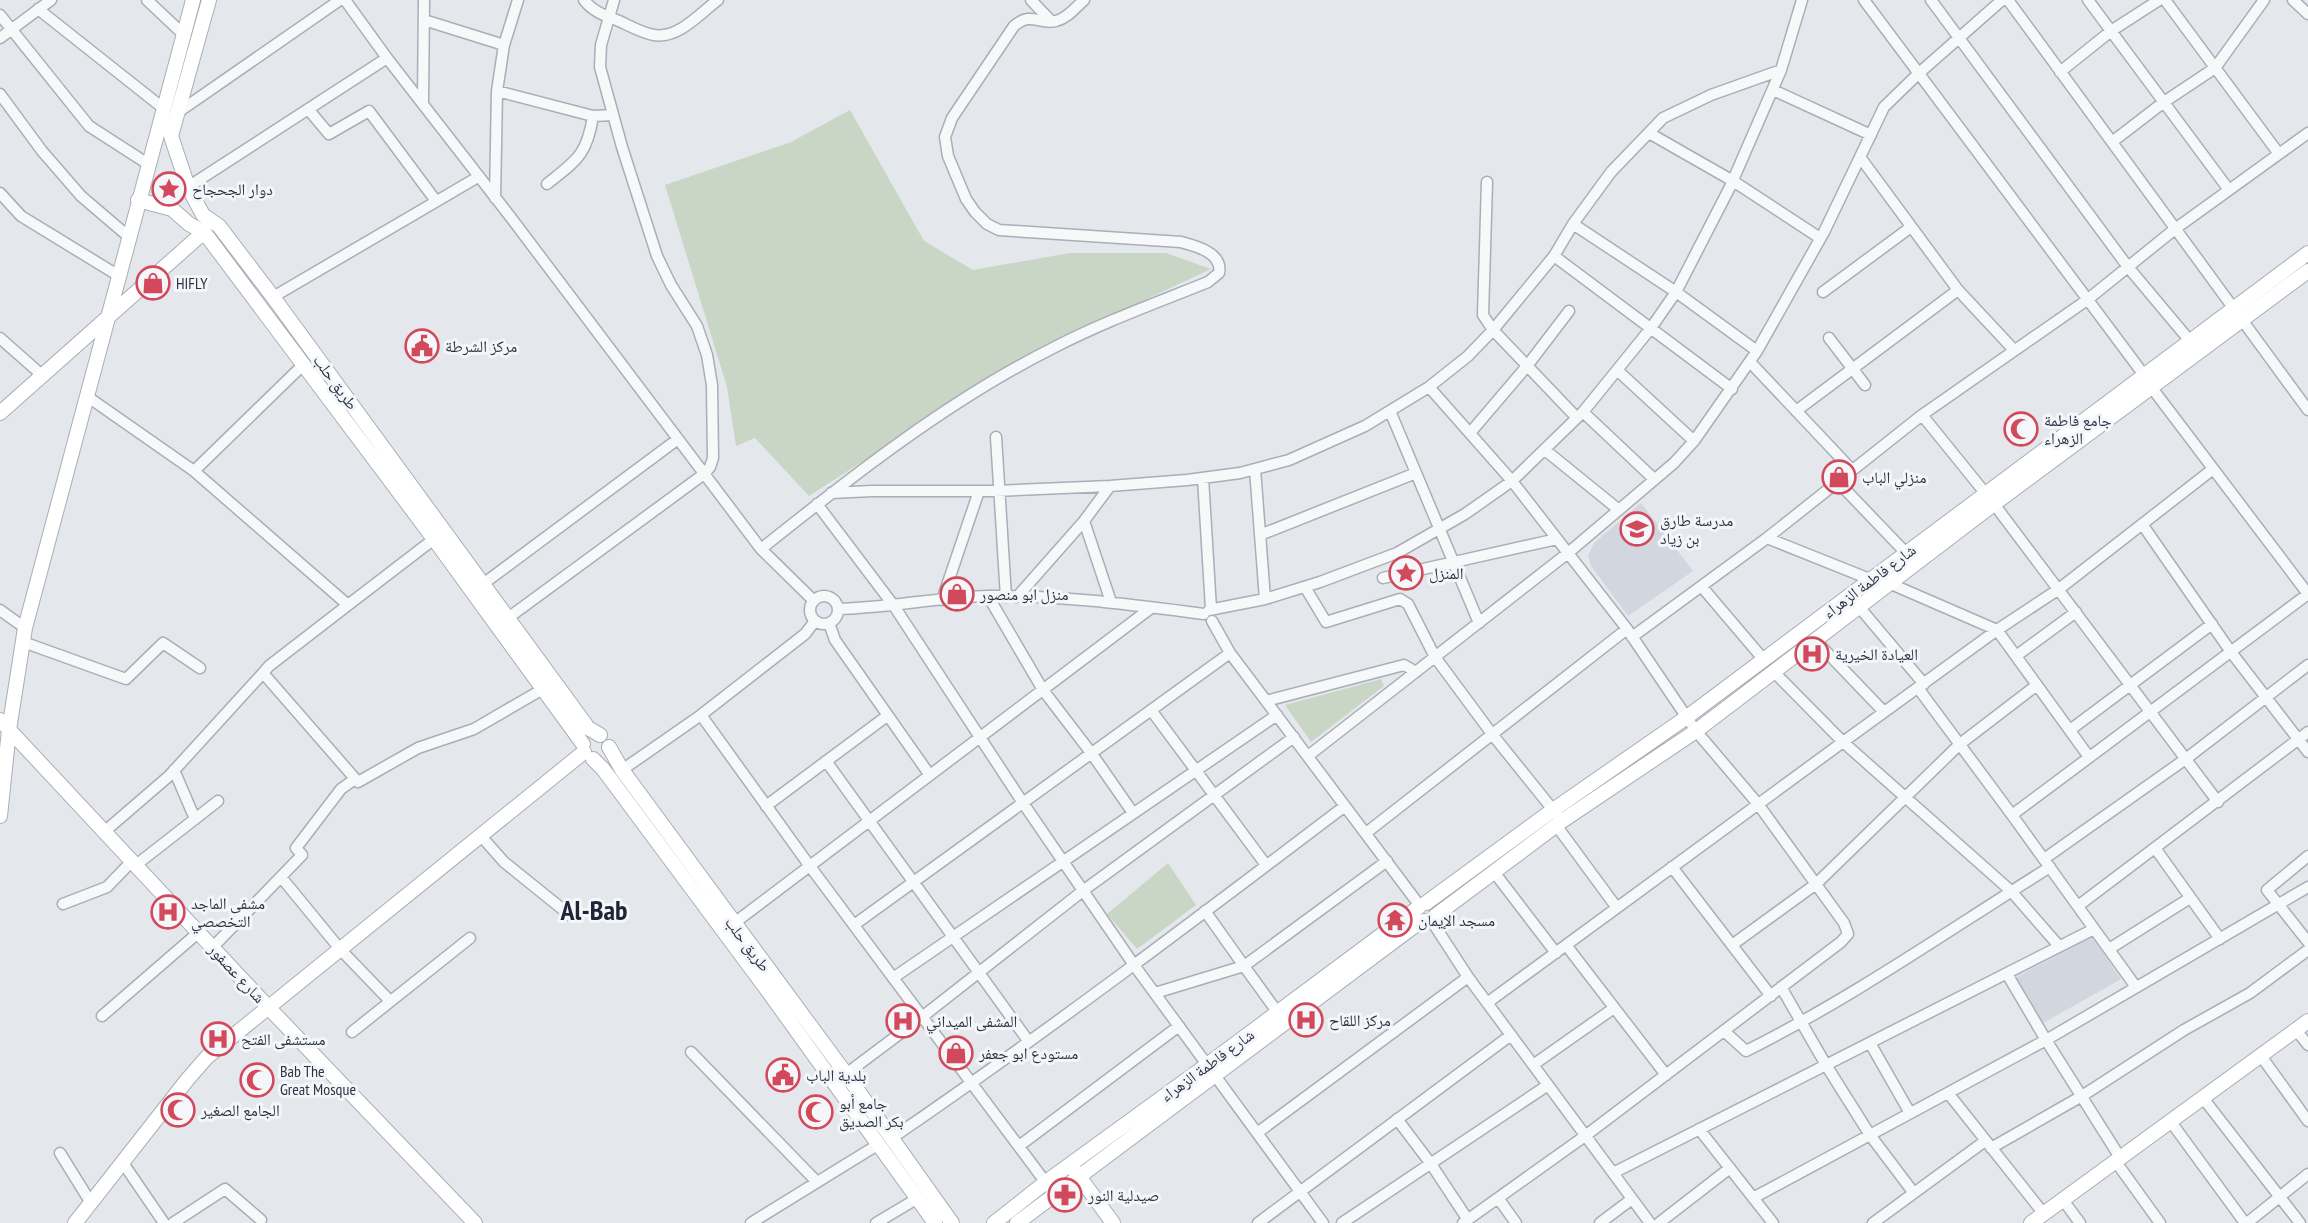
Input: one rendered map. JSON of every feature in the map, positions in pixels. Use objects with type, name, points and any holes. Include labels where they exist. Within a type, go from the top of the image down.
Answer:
[{"type":"main road","points":[[0,816],[5,725],[24,635],[193,0]]},
{"type":"main road","points":[[155,136],[171,136],[208,0]]},
{"type":"main road","name":"طريق حلب","points":[[171,136],[188,187],[203,215],[219,226],[583,721],[600,735]]},
{"type":"main road","points":[[138,200],[171,209],[189,224],[204,232],[434,539],[587,752],[603,769],[641,820],[935,1223]]},
{"type":"main road","points":[[189,224],[203,215]]},
{"type":"main road","points":[[0,413],[204,232]]},
{"type":"main road","name":"شارع فاطمة الزهراء","points":[[994,1223],[1070,1165],[1211,1071],[1413,927],[1430,919],[1559,823],[1696,731],[1891,584],[1990,498],[2144,375],[2308,253]]},
{"type":"main road","name":"شارع فاطمة الزهراء","points":[[1017,1223],[1079,1177],[1211,1071],[1278,1013],[1422,905],[1687,717],[1906,553],[2152,388],[2308,271]]},
{"type":"main road","points":[[2156,366],[2164,379]]},
{"type":"main road","name":"شارع عصفور","points":[[5,725],[268,1007],[475,1223]]},
{"type":"main road","points":[[75,1223],[207,1057],[587,752],[589,736],[600,735],[607,740],[609,747],[603,757],[587,752]]},
{"type":"main road","name":"طريق حلب","points":[[609,747],[622,770],[733,924],[846,1074],[952,1223]]},
{"type":"main road","points":[[1422,905],[1433,906],[1436,911],[1430,919]]},
{"type":"main road","points":[[2031,1223],[2308,1021]]},
{"type":"main road","points":[[1070,1165],[1113,1223]]},
{"type":"street","points":[[0,38],[51,0]]},
{"type":"street","points":[[147,0],[183,34]]},
{"type":"street","points":[[177,112],[340,0]]},
{"type":"street","points":[[345,0],[761,549],[814,601]]},
{"type":"street","points":[[423,103],[424,0]]},
{"type":"street","points":[[495,198],[496,91],[504,45],[518,0]]},
{"type":"street","points":[[584,0],[593,10],[652,35],[668,34],[682,28],[718,0]]},
{"type":"street","points":[[508,618],[704,474],[710,467],[713,453],[712,385],[707,355],[697,326],[671,285],[657,256],[613,115],[600,60],[601,45],[614,0]]},
{"type":"street","points":[[1031,0],[1051,22]]},
{"type":"street","points":[[761,549],[817,504],[964,399],[1024,363],[1108,322],[1208,282],[1219,273],[1220,265],[1216,258],[1199,248],[1181,242],[1005,231],[987,224],[970,206],[946,150],[945,137],[948,124],[1014,26],[1024,19],[1051,22],[1066,17],[1084,0]]},
{"type":"street","points":[[837,609],[894,606],[988,596],[1111,602],[1209,614],[1305,587],[1397,553],[1465,514],[1512,481],[1580,415],[1651,328],[1676,292],[1733,181],[1782,70],[1802,0]]},
{"type":"street","points":[[1864,0],[2144,375]]},
{"type":"street","points":[[1931,0],[2128,267],[2190,341]]},
{"type":"street","points":[[1308,756],[1568,553],[1674,463],[1694,441],[1757,351],[1820,238],[1884,107],[2002,0]]},
{"type":"street","points":[[2008,0],[2308,409]]},
{"type":"street","points":[[2088,0],[2229,190]]},
{"type":"street","points":[[2060,72],[2111,31],[2159,0]]},
{"type":"street","points":[[2165,0],[2279,154]]},
{"type":"street","points":[[2112,142],[2164,102],[2216,68],[2264,0]]},
{"type":"street","points":[[2293,0],[2308,14]]},
{"type":"street","points":[[39,9],[163,108]]},
{"type":"street","points":[[0,15],[89,126],[148,164]]},
{"type":"street","points":[[424,20],[504,45]]},
{"type":"street","points":[[188,187],[387,58]]},
{"type":"street","points":[[831,494],[872,491],[999,491],[1110,486],[1203,478],[1255,469],[1289,460],[1365,426],[1429,387],[1468,356],[1493,330],[1554,256],[1573,224],[1611,172],[1663,118],[1711,95],[1782,70]]},
{"type":"street","points":[[1773,90],[1871,135]]},
{"type":"street","points":[[496,91],[592,116],[613,115]]},
{"type":"street","points":[[0,94],[42,151],[81,196],[129,237]]},
{"type":"street","points":[[308,109],[329,134],[369,111],[436,201]]},
{"type":"street","points":[[547,184],[582,153],[589,136],[592,116]]},
{"type":"street","points":[[1649,133],[1733,181],[1820,238]]},
{"type":"street","points":[[1366,833],[1492,734],[1629,633],[1702,587],[1922,415],[2087,300],[2175,229],[2308,133]]},
{"type":"street","points":[[1860,157],[1958,290],[2014,350]]},
{"type":"street","points":[[273,297],[478,177]]},
{"type":"street","points":[[1487,182],[1483,315],[1493,330],[1527,366],[1654,479]]},
{"type":"street","points":[[0,193],[21,216],[119,276]]},
{"type":"street","points":[[1573,224],[1676,292],[1757,351]]},
{"type":"street","points":[[1823,292],[1911,226]]},
{"type":"street","points":[[1554,256],[1732,389]]},
{"type":"street","points":[[1796,411],[1958,290]]},
{"type":"street","points":[[1470,433],[1527,366],[1569,311]]},
{"type":"street","points":[[0,338],[43,376]]},
{"type":"street","points":[[1829,338],[1865,385]]},
{"type":"street","points":[[1750,362],[1852,470]]},
{"type":"street","points":[[194,471],[304,364]]},
{"type":"street","points":[[1617,370],[1694,441]]},
{"type":"street","points":[[1397,1119],[1431,1164],[1466,1221],[1585,1136],[1771,996],[1841,942],[1848,934],[1844,923],[1758,804],[1696,731],[1629,633],[1568,553],[1512,481],[1429,387]]},
{"type":"street","points":[[2012,815],[2308,594],[2152,388]]},
{"type":"street","points":[[88,397],[194,471],[348,605]]},
{"type":"street","points":[[1390,411],[1479,623]]},
{"type":"street","points":[[1922,415],[1990,498],[2218,802]]},
{"type":"street","points":[[996,438],[999,491],[1012,597]]},
{"type":"street","points":[[483,584],[678,439]]},
{"type":"street","points":[[1545,450],[1619,510]]},
{"type":"street","points":[[1255,469],[1265,599]]},
{"type":"street","points":[[1488,1003],[1997,630],[2059,589],[2213,469]]},
{"type":"street","points":[[1260,535],[1416,473]]},
{"type":"street","points":[[1203,478],[1209,614],[1230,653],[1422,905]]},
{"type":"street","points":[[1838,482],[1906,553]]},
{"type":"street","points":[[1012,597],[1084,521],[1110,486]]},
{"type":"street","points":[[942,600],[979,491]]},
{"type":"street","points":[[817,504],[894,606],[1023,803],[1134,965],[1323,1223]]},
{"type":"street","points":[[1084,521],[1111,602]]},
{"type":"street","points":[[2142,524],[2231,652],[2308,752]]},
{"type":"street","points":[[1767,538],[1872,580],[1891,584],[1997,630],[2089,757]]},
{"type":"street","points":[[104,832],[174,770],[269,666],[434,539]]},
{"type":"street","points":[[1383,578],[1557,539]]},
{"type":"street","points":[[1305,587],[1326,622],[1400,599],[1408,604],[1435,657],[1492,734],[1553,810],[1559,823],[1617,908]]},
{"type":"street","points":[[1702,587],[1764,660]]},
{"type":"street","points":[[988,596],[1043,690],[1133,813]]},
{"type":"street","points":[[826,597],[834,601],[837,609],[836,618],[828,623],[816,621],[811,613],[814,601],[826,597]]},
{"type":"street","points":[[733,924],[1151,608]]},
{"type":"street","points":[[1860,608],[1921,686],[1960,744],[2136,987]]},
{"type":"street","points":[[0,610],[24,635],[126,679],[163,643],[200,668]]},
{"type":"street","points":[[2016,656],[2076,612]]},
{"type":"street","points":[[622,770],[701,715],[805,634],[816,621]]},
{"type":"street","points":[[828,623],[835,640],[929,774]]},
{"type":"street","points":[[2070,730],[2212,624]]},
{"type":"street","points":[[1816,641],[1884,712]]},
{"type":"street","points":[[854,925],[1230,653]]},
{"type":"street","points":[[1266,701],[1404,664],[1416,672]]},
{"type":"street","points":[[1724,1031],[1746,1051],[1803,1023],[1927,947],[2011,891],[2308,665]]},
{"type":"street","points":[[1774,672],[1843,742],[2011,891],[2060,946]]},
{"type":"street","points":[[263,673],[358,782],[418,748],[474,729],[543,689]]},
{"type":"street","points":[[1732,945],[1816,884],[1960,744],[2037,685]]},
{"type":"street","points":[[1151,710],[1266,865]]},
{"type":"street","points":[[701,715],[809,865],[1055,1195]]},
{"type":"street","points":[[893,978],[1276,715]]},
{"type":"street","points":[[766,806],[887,716]]},
{"type":"street","points":[[2078,906],[2308,732]]},
{"type":"street","points":[[846,1074],[1084,890],[1294,737]]},
{"type":"street","points":[[826,761],[1029,1042]]},
{"type":"street","points":[[174,770],[195,819]]},
{"type":"street","points":[[213,947],[302,855],[296,848],[340,789],[356,779]]},
{"type":"street","points":[[63,904],[107,887],[134,863],[218,801]]},
{"type":"street","points":[[892,1138],[1029,1042],[1345,806]]},
{"type":"street","points":[[481,836],[504,862],[571,916]]},
{"type":"street","points":[[2155,848],[2220,939]]},
{"type":"street","points":[[2308,856],[2267,890],[2308,942]]},
{"type":"street","points":[[1155,993],[1244,966],[1387,861]]},
{"type":"street","points":[[1672,867],[1771,996]]},
{"type":"street","points":[[1494,872],[1556,953]]},
{"type":"street","points":[[281,877],[340,949],[390,1001]]},
{"type":"street","points":[[1753,1198],[2046,1040],[2308,887]]},
{"type":"street","points":[[2109,949],[2190,898]]},
{"type":"street","points":[[1205,911],[1278,1013]]},
{"type":"street","points":[[1430,919],[1468,977],[1650,1223]]},
{"type":"street","points":[[1613,1173],[2094,929]]},
{"type":"street","points":[[102,1016],[199,932]]},
{"type":"street","points":[[352,1032],[470,938]]},
{"type":"street","points":[[1566,945],[1665,1075]]},
{"type":"street","points":[[1873,1223],[1913,1191],[1988,1144],[2082,1096],[2184,1030],[2250,993],[2308,950]]},
{"type":"street","points":[[2007,974],[2082,1096],[2118,1160],[2160,1223]]},
{"type":"street","points":[[1257,1133],[1468,977]]},
{"type":"street","points":[[1781,987],[1870,1135],[1913,1191]]},
{"type":"street","points":[[1533,1065],[1614,1008]]},
{"type":"street","points":[[1019,1146],[1179,1026]]},
{"type":"street","points":[[2296,1030],[2308,1044]]},
{"type":"street","points":[[1258,1223],[1511,1035]]},
{"type":"street","points":[[1870,1043],[1910,1113]]},
{"type":"street","points":[[691,1052],[817,1182]]},
{"type":"street","points":[[2261,1056],[2308,1121]]},
{"type":"street","points":[[1342,1223],[1548,1085]]},
{"type":"street","points":[[1948,1093],[2044,1214]]},
{"type":"street","points":[[2203,1098],[2300,1223]]},
{"type":"street","points":[[2171,1122],[2246,1223],[2308,1174]]},
{"type":"street","points":[[1699,1129],[1773,1223]]},
{"type":"street","points":[[751,1223],[879,1144]]},
{"type":"street","points":[[60,1153],[91,1203]]},
{"type":"street","points":[[123,1162],[164,1223]]},
{"type":"street","points":[[1659,1223],[1730,1168]]},
{"type":"street","points":[[173,1223],[225,1189],[261,1220]]},
{"type":"street","points":[[876,1223],[918,1198]]},
{"type":"street","points":[[1498,1198],[1516,1223]]},
{"type":"street","points":[[1600,1223],[1632,1199]]},
{"type":"street","points":[[2063,1200],[2080,1223]]},
{"type":"shaded area","points":[[1641,503],[1693,571],[1628,616],[1591,566],[1588,556],[1594,543]]},
{"type":"shaded area","points":[[2092,937],[2121,979],[2040,1025],[2013,979]]},
{"type":"green space","points":[[850,110],[924,241],[973,270],[1070,253],[1166,253],[1211,269],[1031,353],[809,496],[755,438],[736,446],[727,387],[665,185],[791,142]]},
{"type":"green space","points":[[1381,679],[1384,686],[1311,742],[1285,705]]},
{"type":"green space","points":[[1168,863],[1196,905],[1137,949],[1107,914]]},
{"type":"place","name":"دوار الجحجاح","points":[[169,189]]},
{"type":"place","name":"HIFLY","points":[[153,283]]},
{"type":"place","name":"مركز الشرطة","points":[[422,346]]},
{"type":"place","name":"جامع فاطمة الزهراء","points":[[2021,429]]},
{"type":"place","name":"منزلي الباب","points":[[1839,477]]},
{"type":"place","name":"مدرسة طارق بن زياد","points":[[1637,529]]},
{"type":"place","name":"المنزل","points":[[1406,573]]},
{"type":"place","name":"منزل ابو منصور","points":[[957,594]]},
{"type":"place","name":"العيادة الخيرية","points":[[1812,654]]},
{"type":"place","name":"مشفى الماجد التخصصي","points":[[168,912]]},
{"type":"place","name":"مسجد الإيمان","points":[[1395,920]]},
{"type":"place","name":"مركز اللقاح","points":[[1306,1020]]},
{"type":"place","name":"المشفى الميداني","points":[[903,1021]]},
{"type":"place","name":"مستشفى الفتح","points":[[218,1039]]},
{"type":"place","name":"مستودع ابو جعفر","points":[[956,1053]]},
{"type":"place","name":"بلدية الباب","points":[[783,1075]]},
{"type":"place","name":"Bab The Great Mosque","points":[[257,1080]]},
{"type":"place","name":"الجامع الصغير","points":[[178,1110]]},
{"type":"place","name":"جامع أبو بكر الصديق","points":[[816,1112]]},
{"type":"place","name":"صيدلية النور","points":[[1065,1195]]},
{"type":"district","name":"Al-Bab","points":[[594,909]]}]
